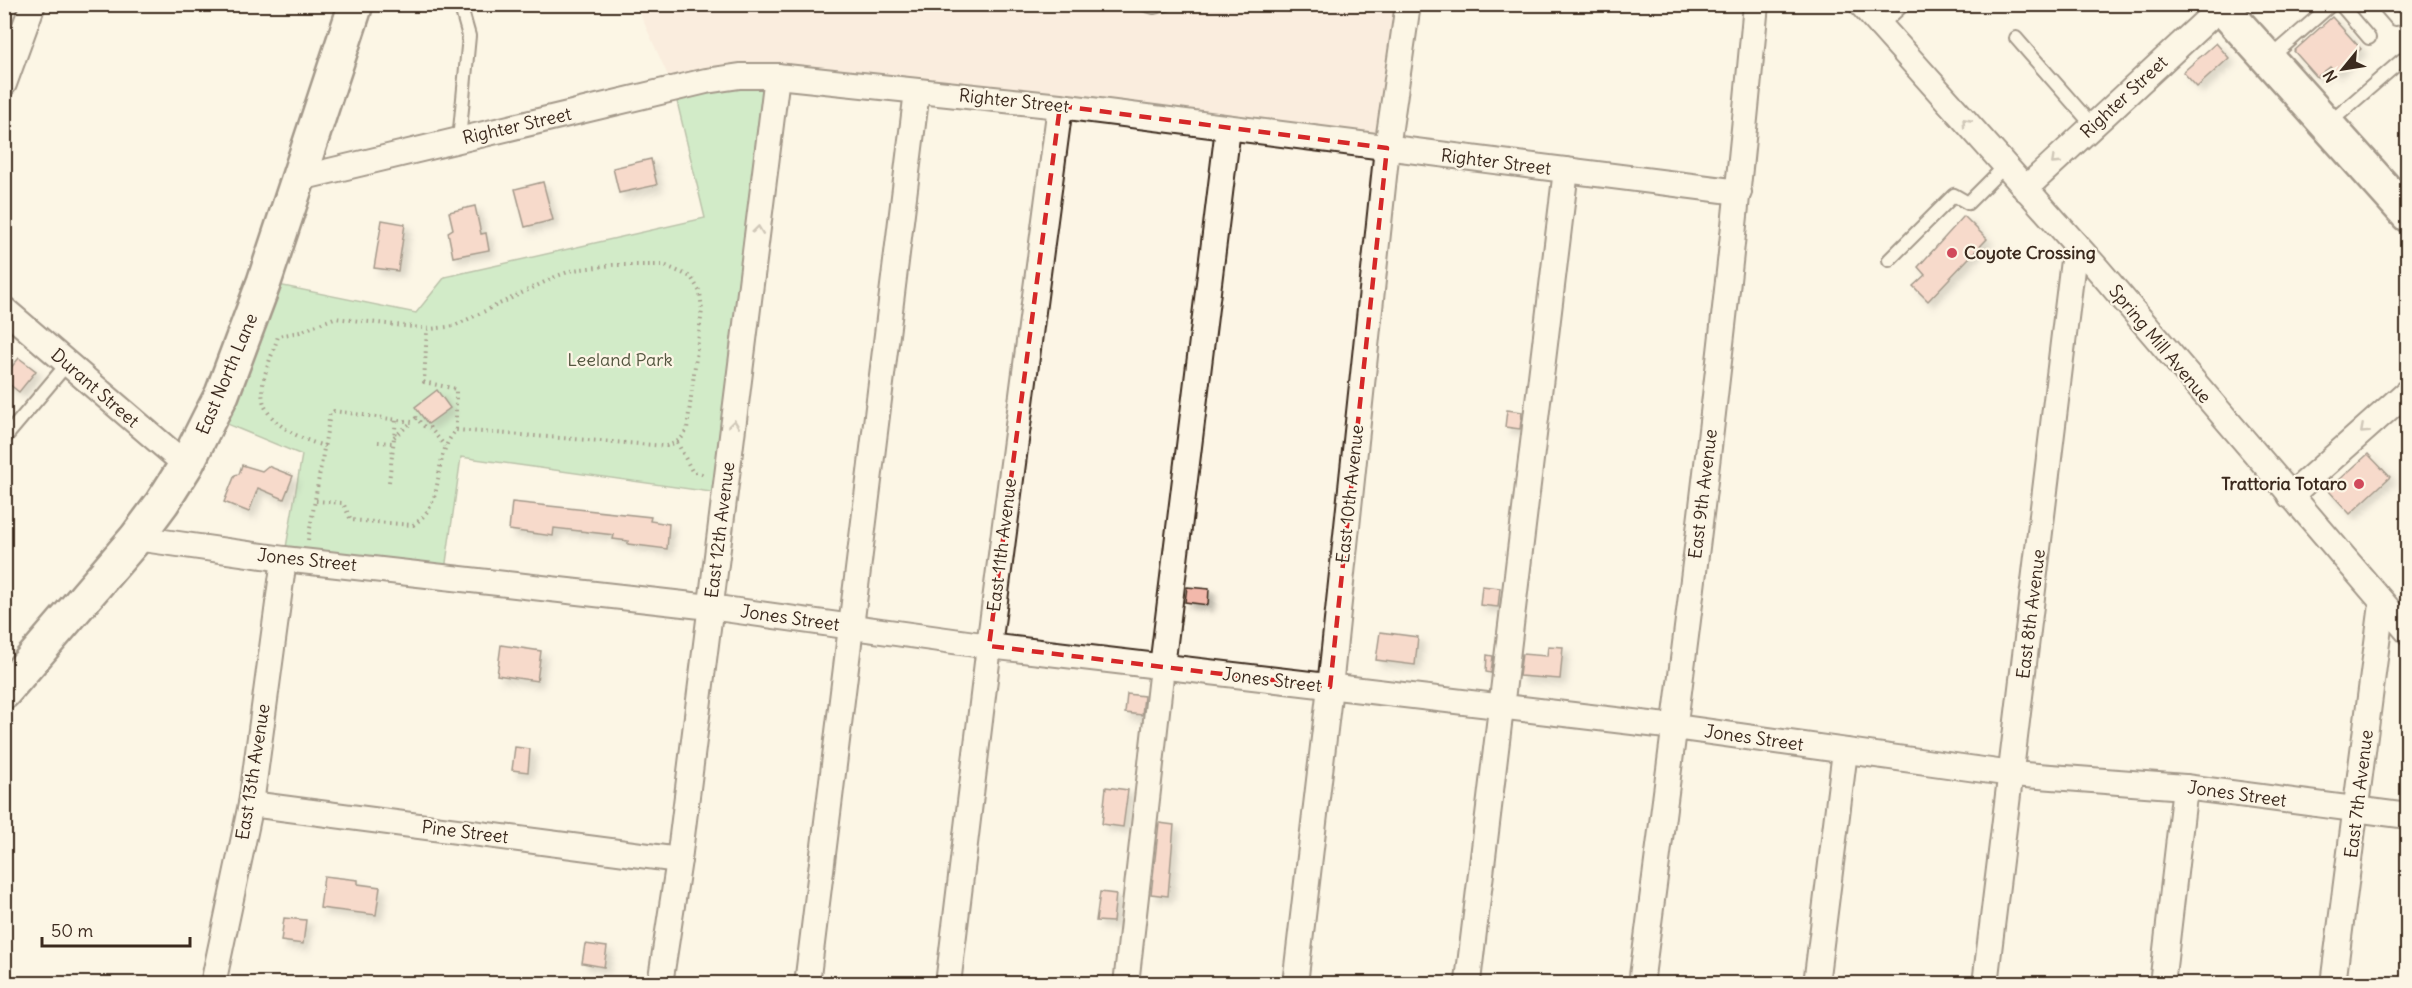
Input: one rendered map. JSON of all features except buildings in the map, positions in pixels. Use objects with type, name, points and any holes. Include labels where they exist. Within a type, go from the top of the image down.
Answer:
[{"type":"street","points":[[4,84],[33,4]]},
{"type":"street","name":"East North Lane","points":[[4,692],[136,538],[186,465],[222,394],[240,348],[356,4]]},
{"type":"street","name":"East 10th Avenue","points":[[1295,984],[1330,687],[1387,148],[1408,4]]},
{"type":"street","name":"East 9th Avenue","points":[[1641,984],[1675,727],[1739,192],[1756,4]]},
{"type":"street","name":"Spring Mill Avenue","points":[[1861,4],[2075,244],[2408,632]]},
{"type":"street","points":[[2221,5],[2408,215]]},
{"type":"street","name":"Righter Street","points":[[2025,189],[2221,5]]},
{"type":"street","name":"Righter Street","points":[[296,179],[706,81],[740,76],[777,76],[1060,106],[1739,192]]},
{"type":"street","name":"East 12th Avenue","points":[[660,984],[679,860],[777,76]]},
{"type":"street","points":[[807,984],[917,91]]},
{"type":"street","name":"East 11th Avenue","points":[[948,984],[989,646],[1060,106]]},
{"type":"street","points":[[1126,984],[1228,128]]},
{"type":"street","points":[[1468,981],[1566,170]]},
{"type":"street","name":"East 8th Avenue","points":[[1985,984],[2075,244]]},
{"type":"street","name":"Durant Street","points":[[4,309],[186,465]]},
{"type":"street","points":[[2290,496],[2408,392]]},
{"type":"street","name":"Jones Street","points":[[136,538],[293,560],[710,607],[989,646],[1675,727],[2012,774],[2185,787],[2408,816]]},
{"type":"street","name":"East 13th Avenue","points":[[213,984],[251,804],[293,560]]},
{"type":"street","name":"East 7th Avenue","points":[[2334,984],[2382,604]]},
{"type":"street","points":[[1816,984],[1845,751]]},
{"type":"street","points":[[2163,984],[2185,787]]},
{"type":"street","name":"Pine Street","points":[[251,804],[679,860]]},
{"type":"lane","points":[[459,140],[469,36],[460,4]]},
{"type":"lane","points":[[1143,4],[1154,7],[1167,4]]},
{"type":"lane","points":[[1880,26],[1904,4]]},
{"type":"lane","points":[[2268,60],[2332,4]]},
{"type":"lane","points":[[2340,4],[2369,38]]},
{"type":"lane","points":[[2383,4],[2396,19]]},
{"type":"lane","points":[[2016,38],[2093,126]]},
{"type":"lane","points":[[2327,125],[2402,60]]},
{"type":"lane","points":[[1889,260],[1954,195],[1968,203],[2005,166]]},
{"type":"lane","points":[[4,439],[67,364]]},
{"type":"path","points":[[325,446],[309,442],[283,426],[273,417],[263,402],[265,377],[278,336],[321,326],[334,318],[427,329],[454,326],[573,270],[664,265],[691,277],[700,292],[702,310],[687,429],[683,438],[677,442],[666,446],[456,430]]},
{"type":"path","points":[[316,501],[343,503],[351,520],[413,525],[427,513],[435,502],[438,472],[446,446],[456,430],[456,388],[424,382],[427,329]]},
{"type":"path","points":[[293,560],[310,532],[330,414],[334,411],[412,422]]},
{"type":"path","points":[[394,438],[416,418],[424,426],[430,428],[446,446]]},
{"type":"path","points":[[388,482],[396,420]]},
{"type":"path","points":[[378,442],[393,443]]},
{"type":"path","points":[[677,442],[692,471],[727,478]]},
{"type":"highlighted area","points":[[1060,106],[1387,148],[1330,687],[989,646]]},
{"type":"shaded area","points":[[636,5],[1434,5],[1408,6],[1387,148],[777,76],[674,89]]},
{"type":"green space","name":"Leeland Park","points":[[777,76],[725,494],[461,457],[444,577],[284,559],[302,455],[210,417],[264,282],[416,313],[445,277],[705,218],[674,89]]},
{"type":"place","name":"Coyote Crossing","points":[[1952,253]]},
{"type":"place","name":"Trattoria Totaro","points":[[2359,484]]}]
